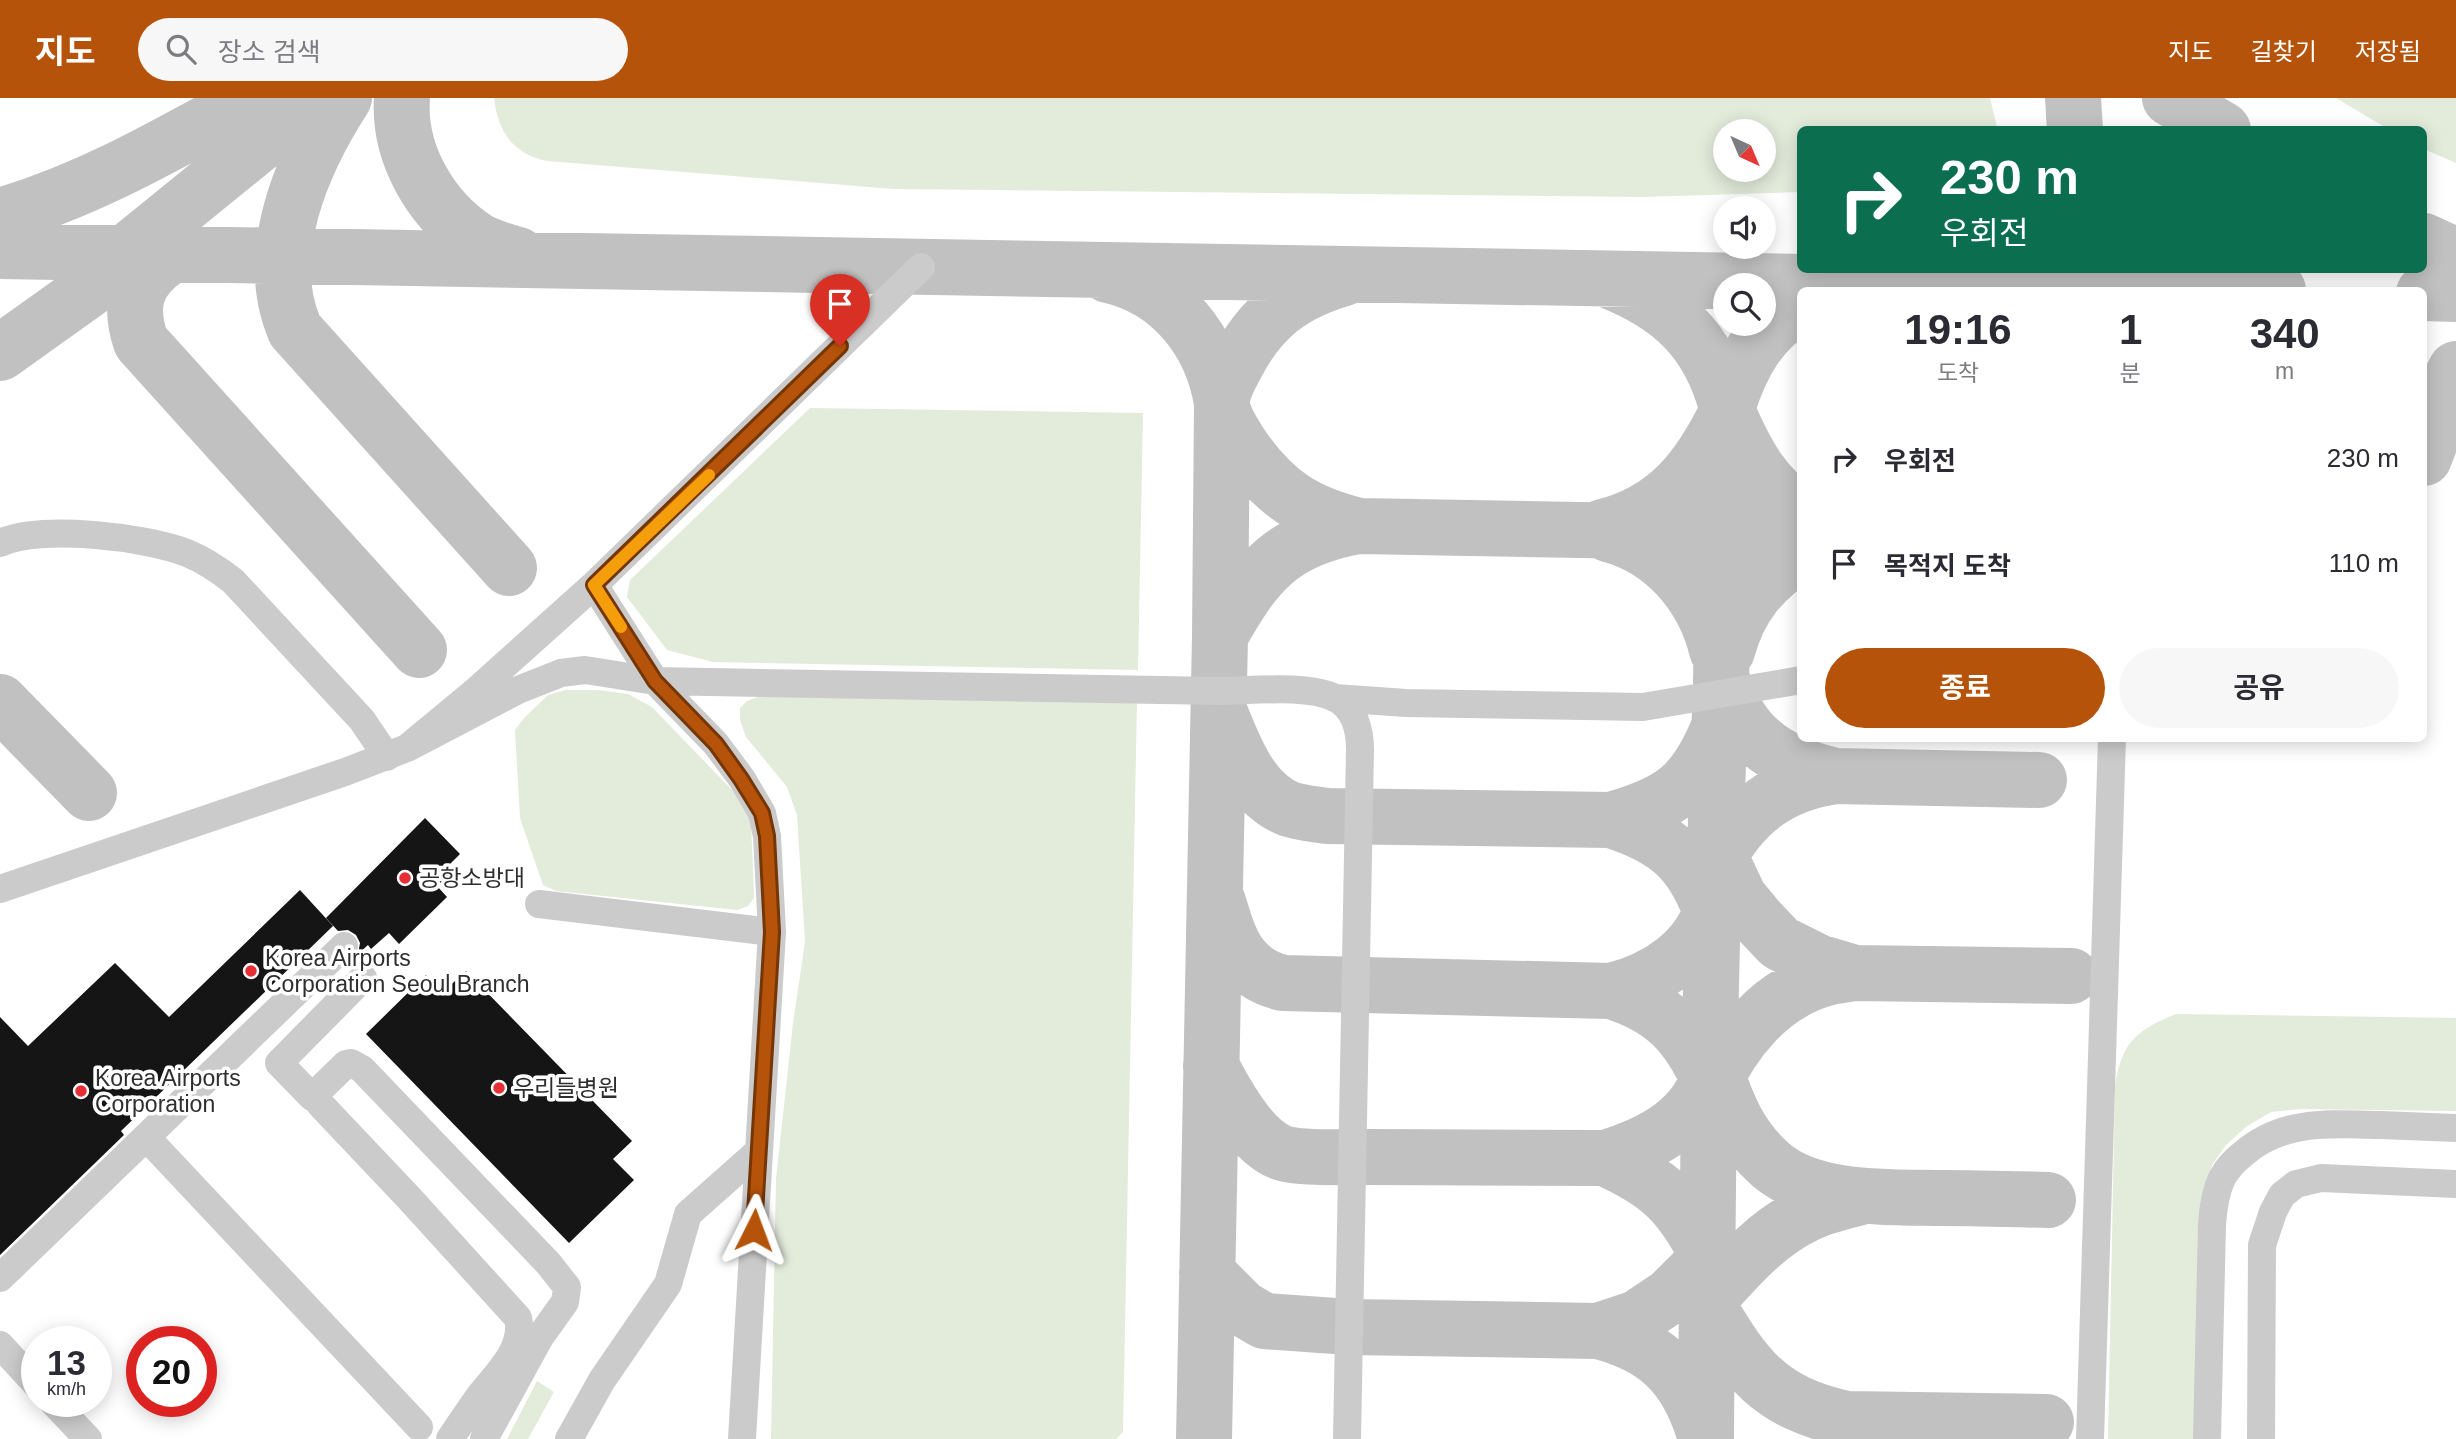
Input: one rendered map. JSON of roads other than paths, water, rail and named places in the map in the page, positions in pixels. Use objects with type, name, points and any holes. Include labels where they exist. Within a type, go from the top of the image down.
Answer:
[{"type":"street","points":[[397,752],[477,690],[594,585],[921,267]]},
{"type":"street","points":[[0,543],[30,534],[63,532],[167,548],[186,553],[213,566],[233,581],[362,720],[397,752]]},
{"type":"street","points":[[594,585],[655,681],[716,744],[741,779],[762,813],[767,836],[772,932],[742,1439]]},
{"type":"street","points":[[0,889],[397,752],[518,690],[561,673],[584,670],[655,681],[1301,691],[1335,698],[1406,703],[1643,706],[1797,681]]},
{"type":"street","points":[[1335,698],[1344,705],[1360,732],[1347,1439]]},
{"type":"street","points":[[2090,1439],[2112,742]]},
{"type":"street","points":[[539,904],[772,932]]},
{"type":"street","points":[[0,1278],[344,946]]},
{"type":"street","points":[[279,1063],[363,978]]},
{"type":"street","points":[[251,1037],[409,1198],[518,1318],[520,1327],[517,1342],[508,1360],[450,1439]]},
{"type":"street","points":[[316,1101],[346,1064],[357,1064],[548,1263],[567,1287],[565,1302],[540,1337],[484,1439]]},
{"type":"street","points":[[2207,1439],[2212,1225],[2216,1194],[2223,1175],[2254,1144],[2274,1133],[2297,1127],[2324,1124],[2456,1128]]},
{"type":"street","points":[[146,1137],[417,1435]]},
{"type":"street","points":[[569,1439],[602,1380],[668,1284],[688,1214],[759,1152]]},
{"type":"street","points":[[2261,1439],[2262,1245],[2282,1195],[2296,1184],[2321,1178],[2456,1184]]},
{"type":"street","points":[[0,1345],[21,1368]]},
{"type":"street","points":[[67,1417],[88,1439]]},
{"type":"place","name":"공항소방대","points":[[405,878]]},
{"type":"place","name":"Korea Airports Corporation Seoul Branch","points":[[251,971]]},
{"type":"place","name":"우리들병원","points":[[499,1088]]},
{"type":"place","name":"Korea Airports Corporation","points":[[81,1091]]}]
